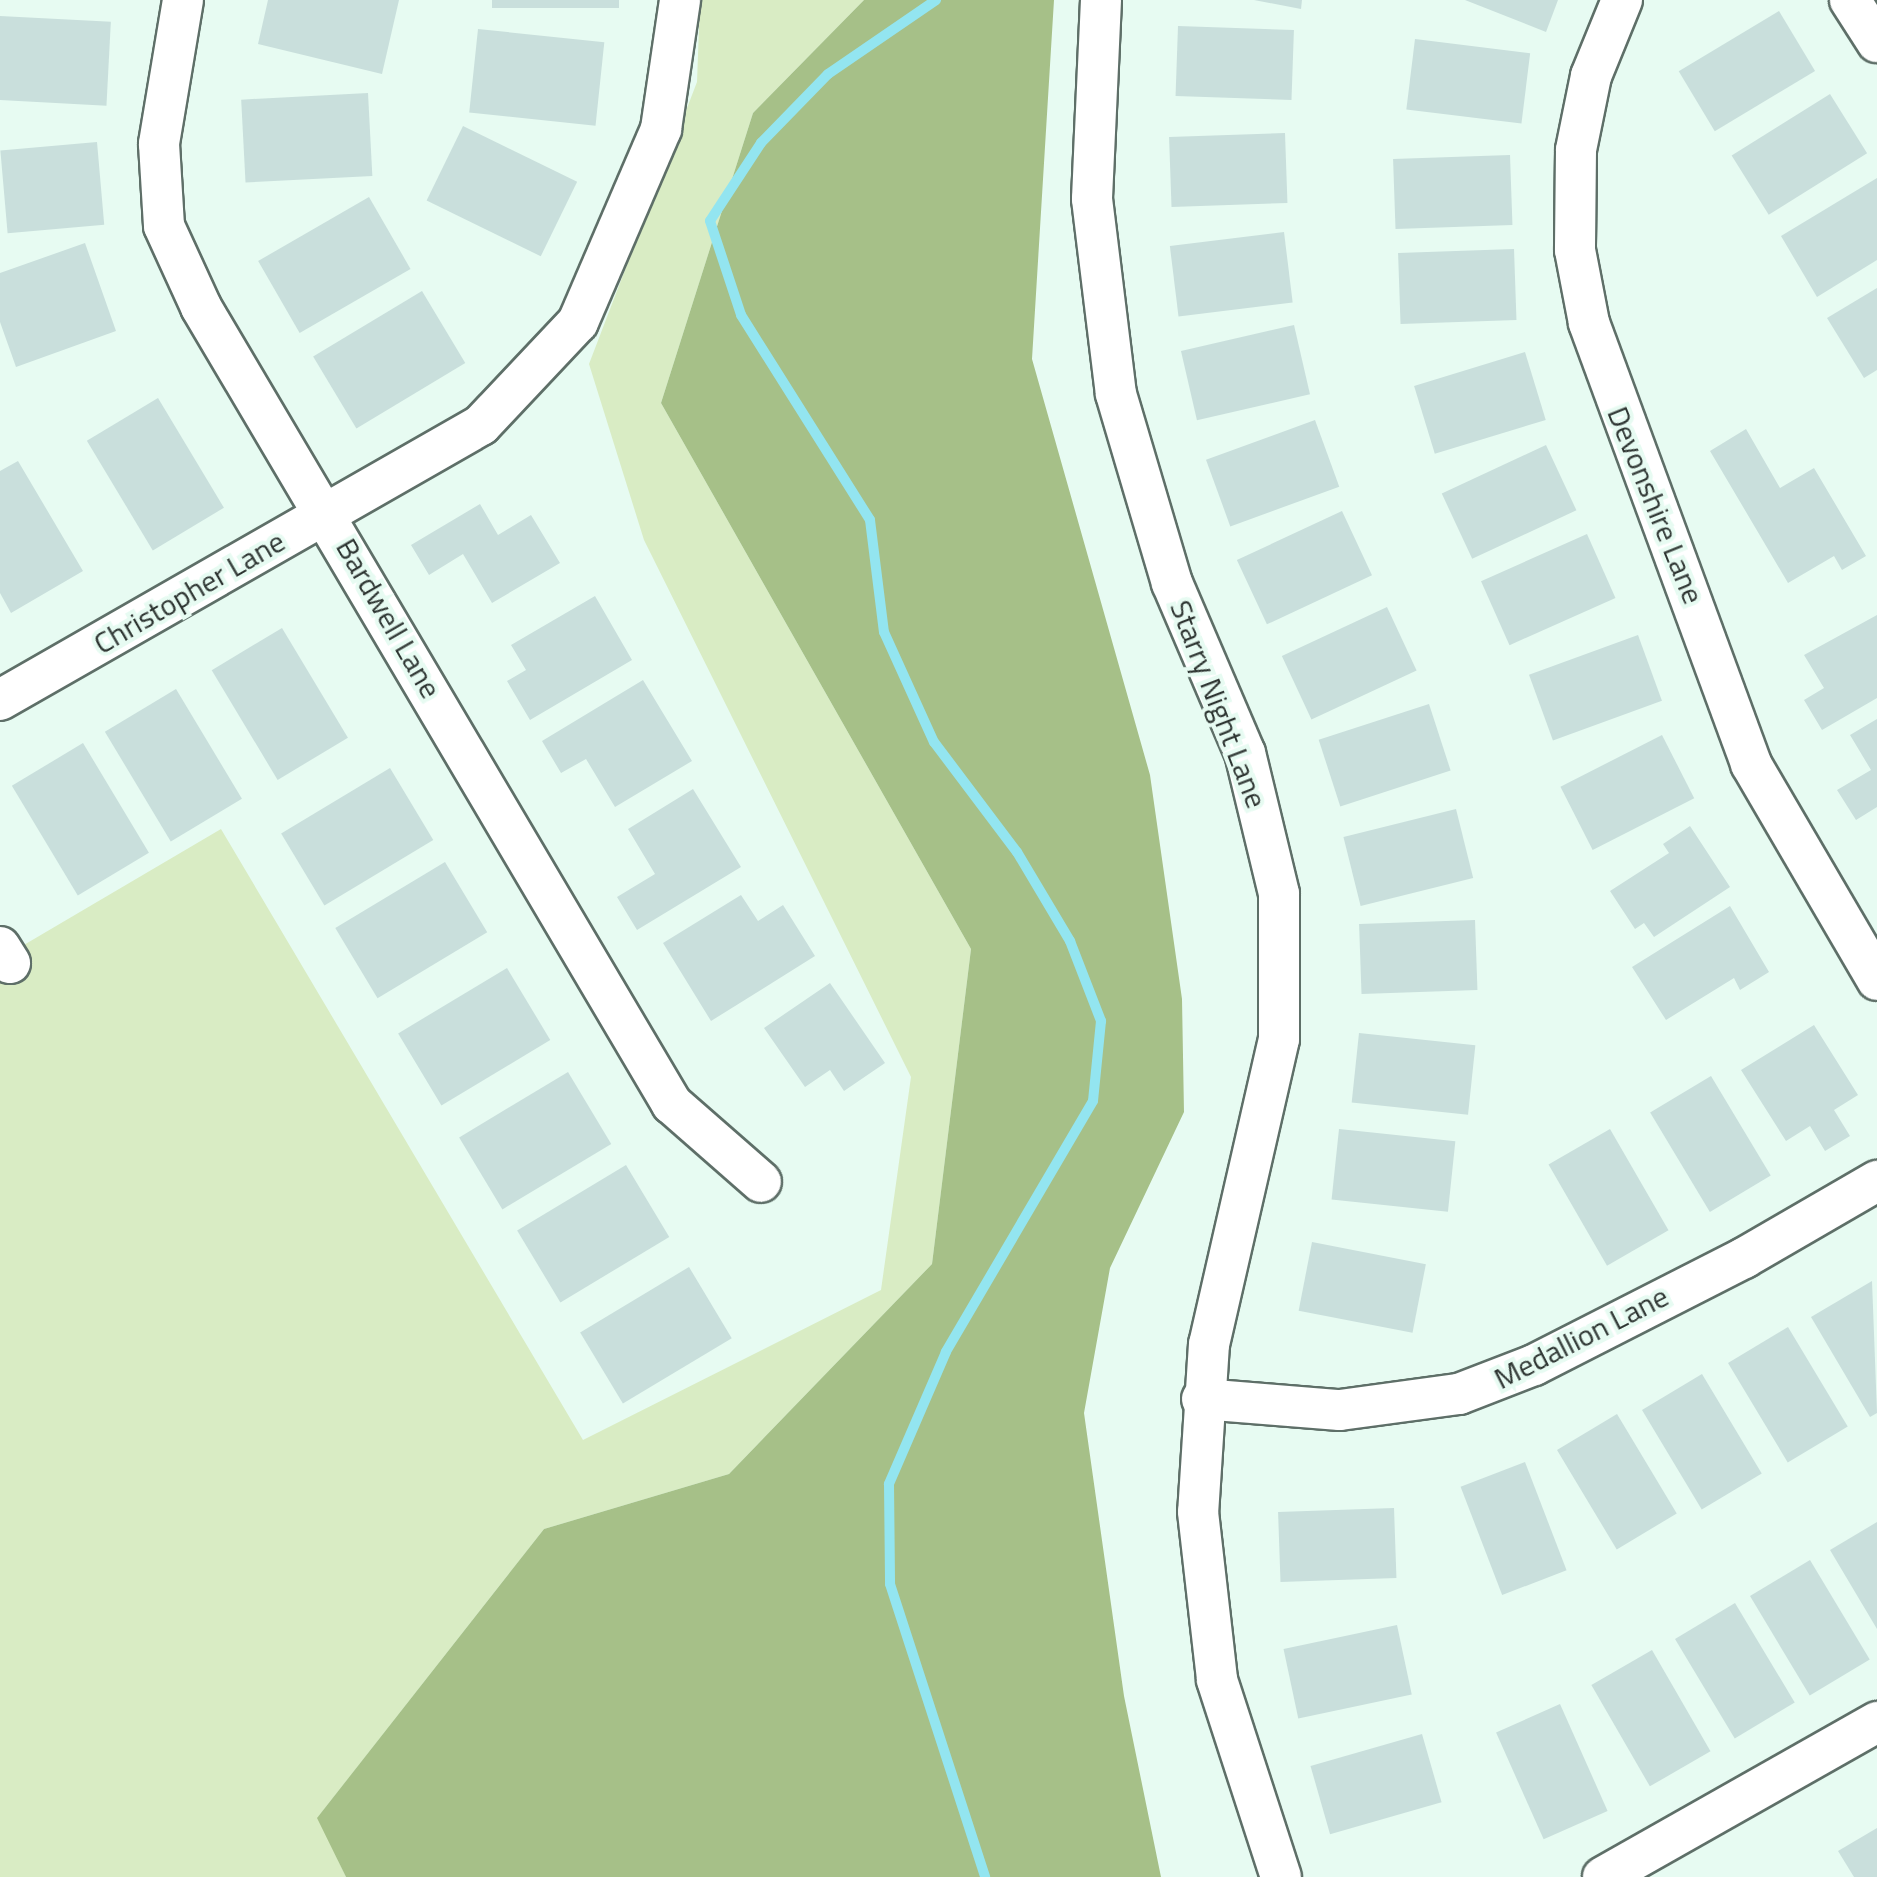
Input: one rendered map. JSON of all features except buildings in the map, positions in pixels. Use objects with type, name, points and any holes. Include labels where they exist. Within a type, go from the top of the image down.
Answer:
[{"type":"street","name":"Bardwell Lane","points":[[183,0],[160,144],[164,226],[202,307],[327,513],[672,1104],[760,1182]]},
{"type":"street","name":"Christopher Lane","points":[[0,700],[482,425],[578,322],[661,129],[680,0]]},
{"type":"street","name":"Starry Night Lane","points":[[1100,0],[1092,200],[1116,394],[1172,583],[1259,799],[1282,943],[1273,1087],[1218,1289],[1202,1399],[1198,1512],[1207,1624],[1230,1734],[1281,1877]]},
{"type":"street","name":"Devonshire Lane","points":[[1622,0],[1591,76],[1576,150],[1576,250],[1589,323],[1751,764],[1877,980]]},
{"type":"street","points":[[1850,0],[1877,42]]},
{"type":"street","name":"Medallion Lane","points":[[1202,1399],[1380,1408],[1497,1382],[1744,1258],[1877,1181]]},
{"type":"street","points":[[1603,1877],[1649,1866],[1877,1722]]},
{"type":"green space","points":[[700,0],[864,0],[753,113],[661,403],[971,949],[932,1264],[729,1474],[544,1529],[318,1817],[346,1877],[0,1877],[0,959],[221,829],[583,1440],[881,1290],[911,1077],[644,540],[589,364],[697,82]]},
{"type":"green space","points":[[864,0],[1054,0],[1032,359],[1150,775],[1182,999],[1184,1112],[1110,1268],[1084,1413],[1124,1696],[1161,1877],[346,1877],[317,1818],[544,1529],[729,1474],[932,1264],[971,949],[661,403],[753,113]]},
{"type":"waterway","points":[[936,0],[828,74],[761,143],[710,221],[741,315],[870,520],[884,632],[934,742],[1017,852],[1070,941],[1101,1021],[1093,1101],[946,1352],[889,1484],[890,1584],[985,1877]]}]
